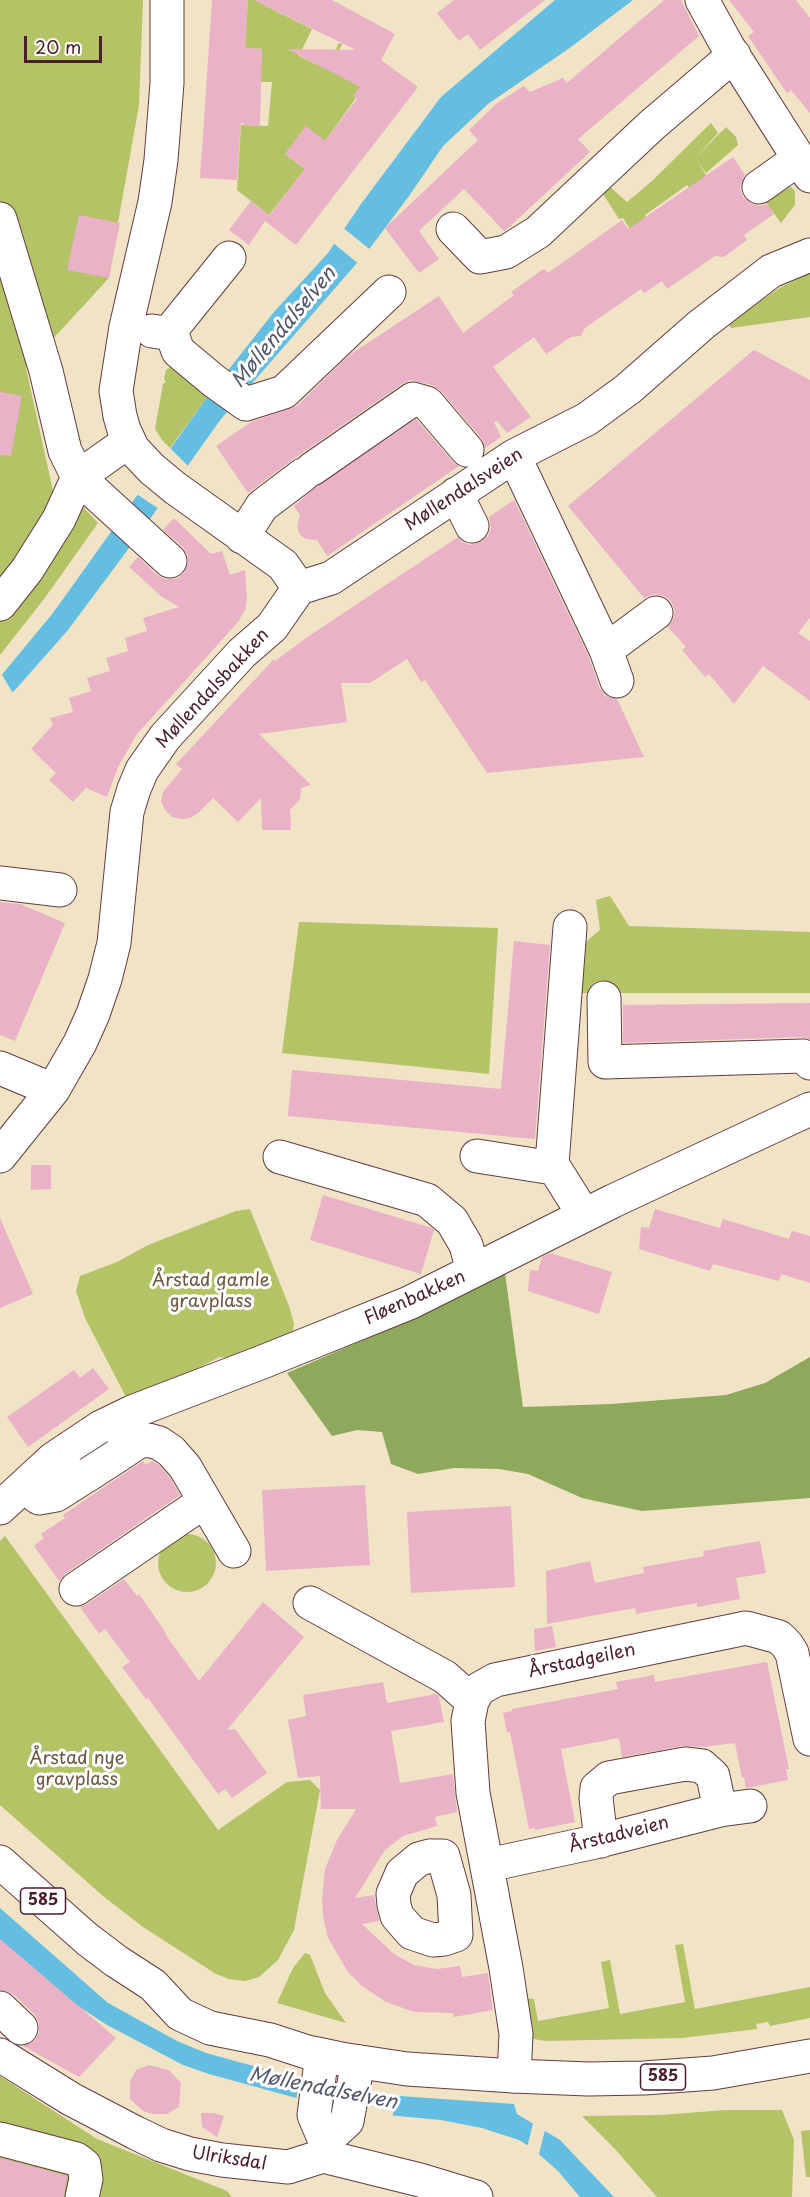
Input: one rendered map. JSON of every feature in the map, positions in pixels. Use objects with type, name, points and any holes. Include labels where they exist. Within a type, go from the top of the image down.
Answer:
[{"type":"street","points":[[167,0],[167,83],[161,160],[155,202],[126,327],[116,391],[120,416],[129,441],[141,458],[164,479],[283,565],[299,588]]},
{"type":"street","points":[[702,0],[734,55],[802,149],[759,187]]},
{"type":"street","points":[[453,229],[480,258],[506,252],[538,232],[652,125],[734,55]]},
{"type":"street","points":[[2,234],[25,296],[65,451],[78,477],[170,561]]},
{"type":"street","name":"Møllendalsveien","points":[[299,588],[331,578],[514,456],[587,419],[628,389],[701,326],[771,272],[810,255]]},
{"type":"street","points":[[229,258],[175,325],[172,334],[178,351],[246,404],[284,392],[389,292]]},
{"type":"street","points":[[126,327],[172,334]]},
{"type":"street","points":[[242,537],[262,506],[413,399],[427,403],[467,450]]},
{"type":"street","points":[[0,604],[27,570],[53,527],[78,477],[129,441]]},
{"type":"street","points":[[514,456],[606,650],[617,681]]},
{"type":"street","points":[[456,494],[472,526]]},
{"type":"street","name":"Møllendalsbakken","points":[[0,1156],[53,1090],[80,1043],[93,1014],[114,943],[123,835],[134,789],[151,756],[190,709],[242,653],[272,627],[299,588]]},
{"type":"street","points":[[606,650],[656,613]]},
{"type":"street","points":[[0,883],[60,890]]},
{"type":"street","points":[[570,927],[556,1087],[553,1168],[584,1215]]},
{"type":"street","points":[[604,998],[605,1062],[803,1056],[810,1063]]},
{"type":"street","points":[[0,1068],[53,1090]]},
{"type":"street","name":"Fløenbakken","points":[[0,1508],[53,1459],[101,1427],[132,1412],[409,1303],[584,1215],[810,1109]]},
{"type":"street","points":[[477,1156],[553,1168]]},
{"type":"street","points":[[280,1157],[427,1200],[452,1221],[466,1245],[473,1272]]},
{"type":"street","points":[[84,1438],[106,1470]]},
{"type":"street","points":[[24,1487],[39,1498],[56,1495],[106,1470],[138,1442],[148,1440],[159,1443],[171,1451],[185,1467],[234,1551]]},
{"type":"street","points":[[76,1589],[205,1501]]},
{"type":"street","points":[[310,1603],[445,1677],[472,1687],[468,1721],[473,1793],[488,1865],[516,2034],[514,2076]]},
{"type":"street","name":"Årstadgeilen","points":[[472,1687],[495,1680],[746,1628],[779,1636],[787,1644],[792,1653],[810,1739]]},
{"type":"street","name":"Årstadveien","points":[[488,1865],[601,1841],[735,1808],[713,1776],[702,1766],[685,1764],[609,1778],[597,1788],[601,1841]]},
{"type":"street","name":"585","points":[[0,1862],[87,1939],[153,1985],[180,2014],[210,2028],[270,2040],[322,2055],[407,2069],[514,2076],[614,2079],[679,2076],[747,2068],[810,2056]]},
{"type":"street","name":"Ulriksdal","points":[[0,2055],[72,2099],[161,2145],[190,2154],[288,2167],[324,2149]]},
{"type":"street","points":[[322,2055],[314,2115],[324,2149]]},
{"type":"street","points":[[324,2149],[347,2121],[358,2062]]},
{"type":"street","points":[[0,2139],[76,2159],[84,2165],[86,2179],[82,2197]]},
{"type":"street","points":[[324,2149],[476,2197]]},
{"type":"green space","points":[[0,0],[143,0],[139,105],[108,279],[26,368],[53,491],[84,508],[98,523],[44,599],[0,655]]},
{"type":"green space","points":[[248,0],[261,0],[266,6],[312,29],[299,56],[326,69],[339,43],[342,44],[332,65],[377,69],[325,141],[306,127],[285,154],[305,169],[269,215],[237,190],[241,125],[268,126],[272,82],[242,82],[262,59],[262,49],[245,48]]},
{"type":"green space","points":[[711,123],[718,133],[695,158],[726,127],[736,137],[738,145],[706,173],[698,162],[707,177],[690,189],[687,185],[645,215],[646,221],[632,232],[623,218],[619,219],[603,194],[606,188],[610,187],[627,202],[652,181]]},
{"type":"green space","points":[[789,185],[795,191],[795,205],[781,223],[762,197]]},
{"type":"green space","points":[[810,273],[810,317],[731,328],[728,323],[781,287]]},
{"type":"green space","points":[[174,367],[212,391],[170,448],[155,429],[163,384],[166,382],[164,379],[166,370]]},
{"type":"green space","points":[[610,896],[629,926],[810,932],[810,993],[576,993],[581,946],[600,930],[596,900]]},
{"type":"green space","points":[[299,922],[498,928],[489,1074],[282,1053]]},
{"type":"green space","name":"Årstad gamle gravplass","points":[[250,1209],[289,1306],[294,1324],[293,1331],[232,1358],[219,1357],[181,1378],[127,1399],[85,1318],[76,1291],[80,1276],[117,1262],[148,1245],[236,1211]]},
{"type":"green space","points":[[505,1273],[523,1407],[611,1404],[726,1395],[765,1383],[810,1357],[810,1498],[642,1511],[582,1498],[528,1474],[499,1469],[454,1468],[418,1474],[391,1464],[382,1432],[357,1430],[332,1436],[287,1373],[398,1325]]},
{"type":"green space","points":[[181,1534],[193,1534],[208,1542],[216,1557],[216,1569],[208,1584],[193,1592],[181,1592],[166,1584],[158,1569],[158,1557],[166,1542]]},
{"type":"green space","name":"Årstad nye gravplass","points":[[5,1536],[218,1830],[287,1782],[310,1780],[320,1790],[294,1930],[278,1960],[259,1977],[245,1981],[229,1979],[216,1974],[143,1927],[103,1896],[0,1805],[0,1541]]},
{"type":"green space","points":[[683,1944],[695,2009],[810,1987],[810,2018],[770,2026],[768,2022],[756,2024],[757,2029],[682,2038],[545,2041],[534,2039],[526,2033],[522,1998],[534,1999],[538,2021],[609,2008],[601,1962],[610,1960],[620,2014],[685,2002],[675,1945]]},
{"type":"green space","points":[[305,1953],[310,1955],[325,1993],[346,2023],[277,2003],[293,1968]]},
{"type":"green space","points":[[0,2076],[97,2139],[227,2191],[232,2197],[0,2197]]},
{"type":"green space","points":[[725,2110],[782,2110],[794,2140],[792,2197],[657,2197],[582,2116],[661,2115]]},
{"type":"green space","points":[[810,2130],[810,2177],[806,2177],[801,2131]]},
{"type":"water","points":[[555,0],[633,0],[571,47],[488,104],[443,146],[370,248],[221,419],[68,630],[16,689],[0,703],[0,677],[53,613],[211,392],[274,312],[328,253],[361,204],[441,97]]},
{"type":"water","name":"Møllendalselven","points":[[0,1908],[108,2003],[177,2041],[206,2053],[286,2075],[385,2095],[514,2104],[517,2114],[560,2140],[614,2197],[580,2197],[558,2171],[532,2148],[519,2140],[482,2128],[441,2120],[329,2107],[183,2065],[107,2025],[54,1990],[0,1942]]},
{"type":"pier","points":[[342,227],[372,251],[360,265],[332,242]]},
{"type":"pier","points":[[170,448],[190,468],[159,509],[135,493]]},
{"type":"pier","points":[[0,673],[14,695],[0,706]]},
{"type":"pier","points":[[284,2071],[397,2093],[392,2119],[329,2110],[296,2101],[298,2087],[293,2078]]},
{"type":"pier","points":[[534,2119],[546,2126],[538,2158],[527,2148]]},
{"type":"building","points":[[212,0],[248,0],[245,48],[262,49],[260,126],[245,125],[241,122],[237,180],[200,178]]},
{"type":"building","points":[[254,0],[332,0],[395,34],[381,60],[418,87],[296,245],[265,221],[249,245],[229,230],[251,201],[269,215],[268,217],[305,169],[285,154],[306,126],[325,141],[357,99],[353,96],[360,87],[287,49],[356,50]]},
{"type":"building","points":[[454,0],[545,0],[480,50],[468,34],[459,41],[437,13]]},
{"type":"building","points":[[664,0],[681,0],[699,36],[578,139],[590,152],[506,230],[504,231],[464,189],[419,231],[439,259],[419,273],[385,228],[478,140],[469,130],[497,103],[524,86],[530,92],[563,78],[567,83]]},
{"type":"building","points":[[729,0],[796,0],[810,18],[810,113],[791,90],[787,93],[748,36],[754,32]]},
{"type":"building","points":[[733,157],[745,175],[740,188],[743,197],[752,204],[760,206],[767,204],[774,214],[744,235],[747,240],[724,257],[715,256],[667,289],[662,281],[644,293],[641,289],[585,328],[581,336],[571,337],[546,354],[534,337],[493,367],[531,417],[507,433],[497,421],[494,422],[501,437],[485,448],[481,438],[441,391],[432,385],[410,380],[292,460],[248,493],[216,446],[251,422],[297,406],[348,356],[439,296],[463,333],[514,295],[511,292],[542,270],[545,269],[548,273],[622,220],[628,229]]},
{"type":"building","points":[[79,215],[120,223],[109,278],[67,270]]},
{"type":"building","points":[[754,350],[810,380],[810,618],[798,633],[810,641],[810,701],[763,666],[734,704],[709,674],[705,677],[682,650],[686,647],[668,627],[675,611],[671,601],[664,596],[654,594],[644,598],[568,506]]},
{"type":"building","points":[[0,392],[22,396],[11,456],[0,455]]},
{"type":"building","points":[[416,419],[459,466],[327,556],[317,540],[306,539],[300,535],[297,526],[300,515],[294,506],[317,486]]},
{"type":"building","points":[[514,500],[589,657],[599,687],[605,696],[617,699],[644,757],[487,773],[425,680],[421,682],[407,659],[370,683],[341,683],[347,722],[259,734],[311,785],[301,788],[300,799],[290,810],[291,830],[262,830],[261,798],[238,822],[213,798],[190,818],[172,817],[165,810],[161,801],[163,792],[182,769],[176,764],[274,659],[275,661],[458,537],[462,542],[470,545],[481,542],[488,536],[491,528],[489,517]]},
{"type":"building","points":[[174,518],[211,554],[222,551],[230,575],[245,570],[247,600],[245,610],[238,622],[137,734],[118,767],[107,797],[86,788],[73,802],[49,780],[56,773],[31,749],[53,725],[50,718],[73,712],[69,698],[91,691],[87,678],[110,671],[106,658],[128,651],[125,638],[147,631],[143,618],[179,607],[162,597],[129,567],[138,557],[157,575],[165,579],[176,579],[184,573],[188,564],[188,555],[183,547],[163,530]]},
{"type":"building","points":[[0,902],[20,904],[65,923],[15,1041],[0,1035]]},
{"type":"building","points":[[514,941],[550,945],[535,1139],[288,1116],[292,1070],[501,1089]]},
{"type":"building","points":[[810,1003],[810,1039],[802,1037],[623,1043],[623,1005]]},
{"type":"building","points":[[31,1165],[51,1165],[51,1189],[31,1190]]},
{"type":"building","points":[[323,1195],[432,1228],[434,1230],[421,1274],[310,1240]]},
{"type":"building","points":[[655,1209],[720,1228],[723,1219],[789,1239],[792,1231],[810,1236],[810,1283],[781,1274],[779,1281],[713,1264],[710,1271],[639,1249],[641,1227],[649,1228]]},
{"type":"building","points":[[0,1218],[33,1294],[0,1308]]},
{"type":"building","points":[[550,1253],[612,1272],[599,1314],[528,1291],[530,1270],[538,1271],[542,1257]]},
{"type":"building","points":[[93,1368],[109,1389],[28,1447],[7,1417],[74,1370],[80,1378]]},
{"type":"building","points":[[143,1461],[146,1465],[152,1461],[159,1465],[180,1495],[65,1574],[59,1581],[34,1546],[44,1538],[41,1534],[65,1518],[63,1515]]},
{"type":"building","points":[[365,1485],[370,1565],[266,1571],[262,1490]]},
{"type":"building","points":[[511,1506],[515,1587],[411,1593],[407,1512]]},
{"type":"building","points":[[760,1541],[766,1573],[736,1578],[740,1599],[697,1607],[697,1603],[636,1614],[635,1608],[547,1624],[546,1571],[590,1561],[595,1583],[644,1573],[643,1567],[704,1556],[703,1551]]},
{"type":"building","points":[[124,1579],[137,1596],[139,1594],[199,1681],[263,1602],[304,1637],[227,1730],[235,1729],[267,1773],[232,1798],[225,1789],[218,1794],[148,1698],[146,1699],[122,1667],[130,1662],[105,1629],[99,1634],[80,1607]]},
{"type":"building","points":[[552,1626],[556,1647],[535,1651],[534,1629]]},
{"type":"building","points":[[767,1662],[789,1769],[786,1769],[788,1780],[746,1788],[735,1743],[704,1747],[682,1746],[622,1757],[619,1738],[561,1749],[575,1822],[535,1830],[535,1828],[529,1829],[510,1732],[507,1732],[503,1713],[512,1711],[512,1709],[618,1689],[616,1682],[654,1675],[655,1682]]},
{"type":"building","points":[[383,1682],[387,1703],[436,1694],[439,1697],[444,1722],[391,1731],[400,1783],[453,1774],[457,1812],[435,1817],[437,1826],[403,1836],[385,1850],[355,1898],[374,1895],[379,1921],[362,1924],[394,1954],[414,1965],[437,1969],[460,1966],[462,1977],[488,1973],[493,2010],[454,2017],[453,2013],[414,2012],[386,2002],[362,1986],[348,1972],[328,1938],[322,1900],[325,1869],[337,1840],[356,1809],[321,1809],[320,1776],[298,1778],[288,1720],[306,1716],[303,1695]]},
{"type":"building","points":[[0,1939],[116,2038],[79,2077],[23,2046],[35,2040],[39,2033],[39,2023],[34,2014],[13,1994],[0,1990]]},
{"type":"building","points":[[149,2065],[169,2070],[181,2083],[179,2107],[167,2114],[143,2111],[130,2099],[130,2082],[136,2070]]},
{"type":"building","points":[[201,2113],[224,2116],[217,2137],[202,2127]]},
{"type":"building","points":[[0,2158],[67,2176],[64,2197],[0,2197]]}]
